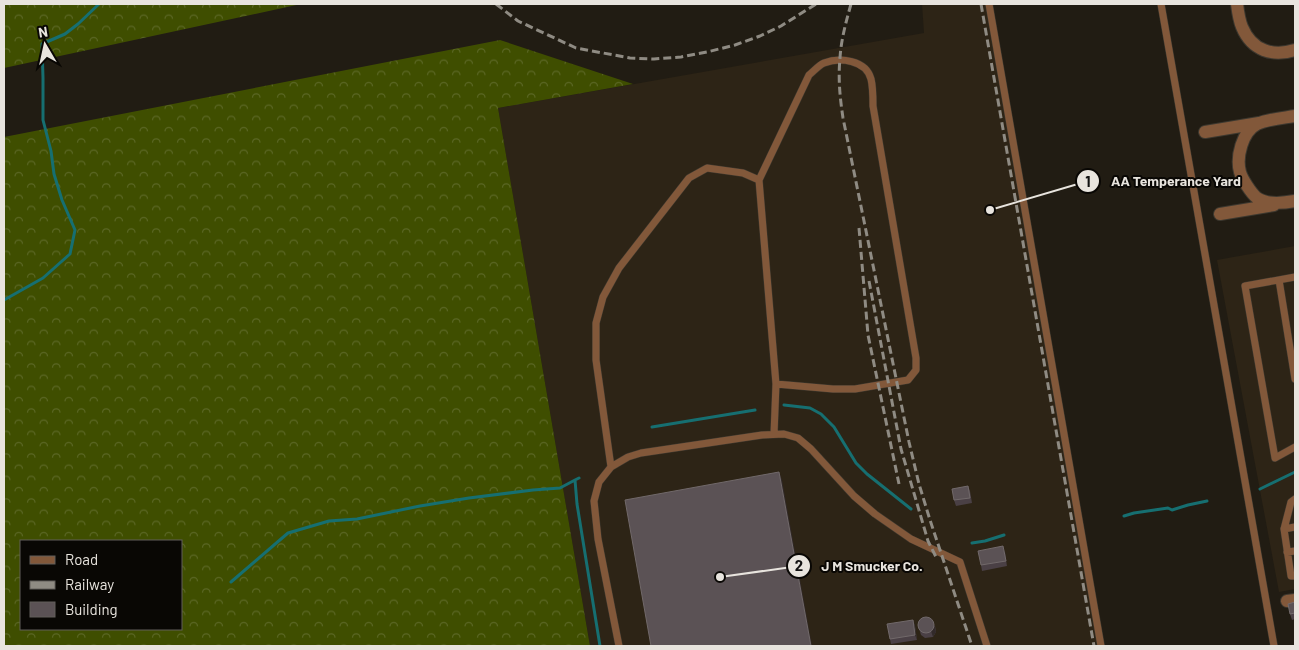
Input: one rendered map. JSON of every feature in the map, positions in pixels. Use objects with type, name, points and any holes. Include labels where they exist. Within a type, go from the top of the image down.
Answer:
[{"type":"street","points":[[1237,4],[1242,28],[1252,43],[1268,52],[1295,50]]},
{"type":"street","points":[[1205,132],[1295,116]]},
{"type":"street","points":[[1268,121],[1258,124],[1250,130],[1243,140],[1239,160],[1240,171],[1243,179],[1258,198],[1266,202],[1277,203],[1293,201]]},
{"type":"street","points":[[1220,214],[1293,201]]},
{"type":"lane","points":[[989,4],[1101,646]]},
{"type":"lane","points":[[1161,4],[1274,646]]},
{"type":"lane","points":[[774,434],[776,384],[759,180],[809,75],[824,63],[840,60],[855,62],[866,68],[871,78],[873,106],[916,358],[916,370],[908,380],[855,389],[776,384]]},
{"type":"lane","points":[[611,467],[596,360],[596,323],[603,297],[619,268],[689,178],[708,168],[743,173],[759,180]]},
{"type":"lane","points":[[1295,277],[1245,286],[1275,458],[1295,447]]},
{"type":"lane","points":[[1279,280],[1295,379]]},
{"type":"lane","points":[[619,646],[598,539],[594,501],[599,482],[611,467],[628,457],[641,453],[774,434],[784,434],[798,438],[812,449],[854,496],[875,514],[911,539],[960,562],[986,646]]},
{"type":"lane","points":[[1294,501],[1284,529],[1291,576],[1295,576]]},
{"type":"lane","points":[[1284,529],[1295,527]]},
{"type":"lane","points":[[1287,552],[1295,551]]},
{"type":"shaded area","points":[[922,4],[989,4],[1101,646],[590,646],[498,108],[924,33]]},
{"type":"shaded area","points":[[1295,246],[1295,589],[1279,592],[1217,260]]},
{"type":"green space","points":[[4,4],[301,4],[4,68]]},
{"type":"green space","points":[[500,40],[633,84],[498,108],[590,646],[4,646],[4,137]]},
{"type":"building","points":[[779,472],[811,646],[651,646],[625,500]]},
{"type":"building","points":[[968,486],[970,498],[954,500],[952,489]]},
{"type":"building","points":[[1003,546],[1006,561],[981,565],[978,551]]},
{"type":"building","points":[[1295,602],[1295,613],[1290,614],[1288,604]]},
{"type":"building","points":[[926,617],[932,619],[934,625],[932,631],[926,633],[920,631],[918,625],[920,619]]},
{"type":"building","points":[[913,620],[915,635],[890,639],[887,624]]},
{"type":"waterway","points":[[4,300],[43,278],[70,254],[75,230],[62,200],[54,174],[51,151],[43,120],[42,44],[65,34],[99,4]]},
{"type":"waterway","points":[[784,405],[810,408],[821,414],[834,427],[856,463],[911,509]]},
{"type":"waterway","points":[[652,427],[755,410]]},
{"type":"waterway","points":[[1260,489],[1295,472]]},
{"type":"waterway","points":[[579,478],[575,480],[577,504],[600,646]]},
{"type":"waterway","points":[[231,582],[288,533],[329,521],[357,519],[469,498],[560,488],[575,480]]},
{"type":"waterway","points":[[1124,516],[1168,508],[1172,510],[1207,501]]},
{"type":"waterway","points":[[972,543],[1004,535]]},
{"type":"railway","points":[[496,4],[518,21],[576,48],[630,58],[654,59],[681,57],[735,45],[781,26],[816,4]]},
{"type":"railway","points":[[851,4],[839,66],[843,118],[919,484],[972,646]]},
{"type":"railway","points":[[981,4],[1094,646]]},
{"type":"railway","points":[[859,228],[868,335],[899,484]]},
{"type":"railway","points":[[869,281],[901,449],[928,541],[936,557]]},
{"type":"place","name":"AA Temperance Yard","points":[[990,210]]},
{"type":"place","name":"J M Smucker Co.","points":[[720,577]]}]
